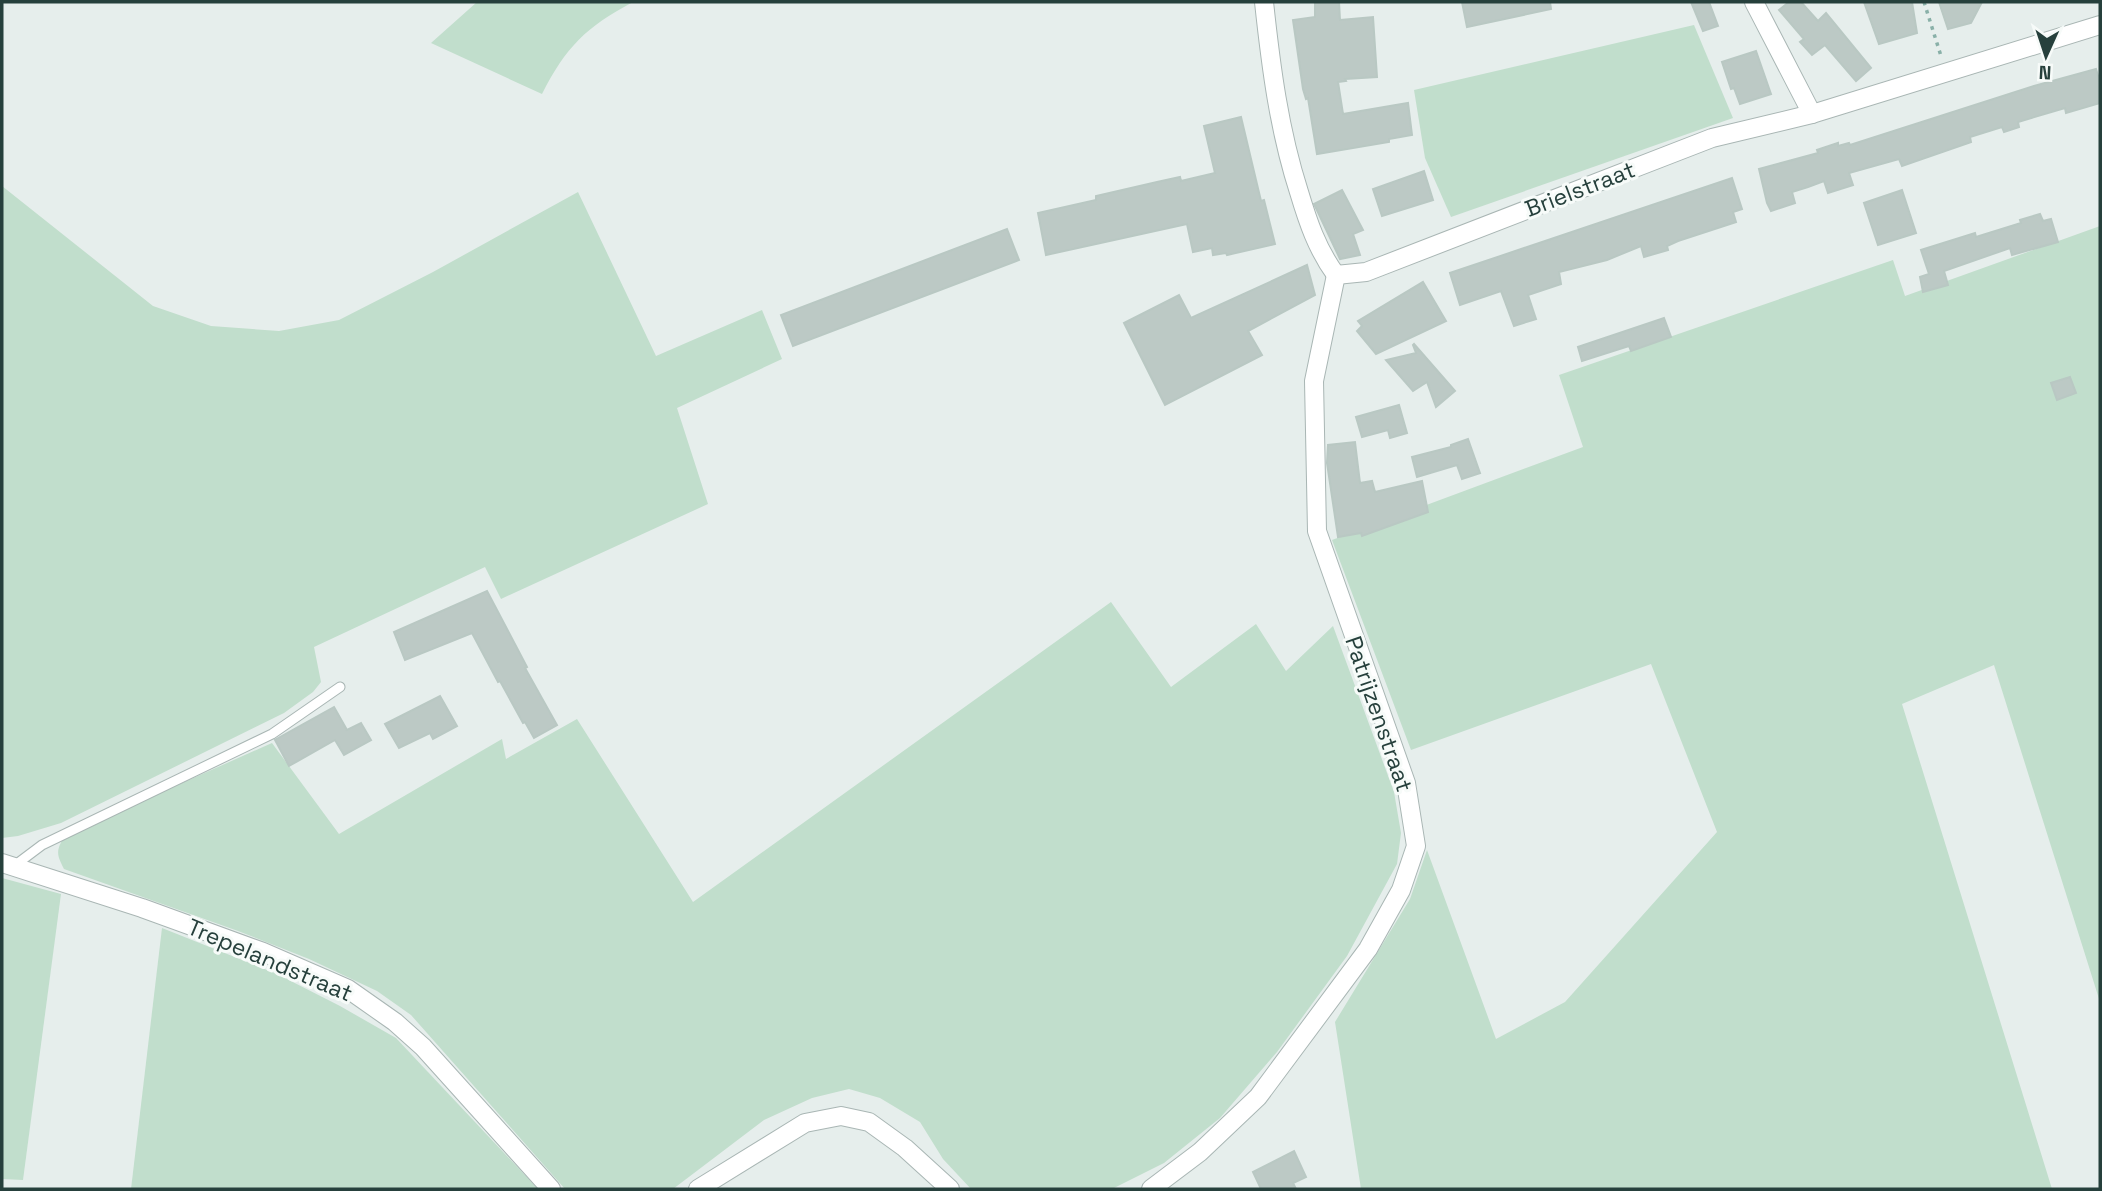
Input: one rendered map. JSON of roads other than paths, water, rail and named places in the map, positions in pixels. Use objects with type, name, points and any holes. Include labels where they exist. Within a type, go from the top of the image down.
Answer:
[{"type":"street","points":[[1264,2],[1274,89],[1288,158],[1313,236],[1322,256],[1336,275]]},
{"type":"street","points":[[1754,2],[1812,114]]},
{"type":"street","name":"Brielstraat","points":[[1336,275],[1366,272],[1712,138],[1812,114],[2100,25]]},
{"type":"street","name":"Patrijzenstraat","points":[[1151,1189],[1200,1152],[1258,1097],[1368,949],[1401,890],[1416,846],[1406,783],[1317,531],[1314,381],[1336,275]]},
{"type":"street","name":"Trepelandstraat","points":[[7,865],[142,908],[263,952],[348,989],[395,1022],[423,1047],[551,1189]]},
{"type":"street","points":[[698,1189],[805,1123],[841,1116],[869,1122],[905,1148],[950,1189]]},
{"type":"lane","points":[[7,865],[42,845],[272,734],[341,687]]}]
